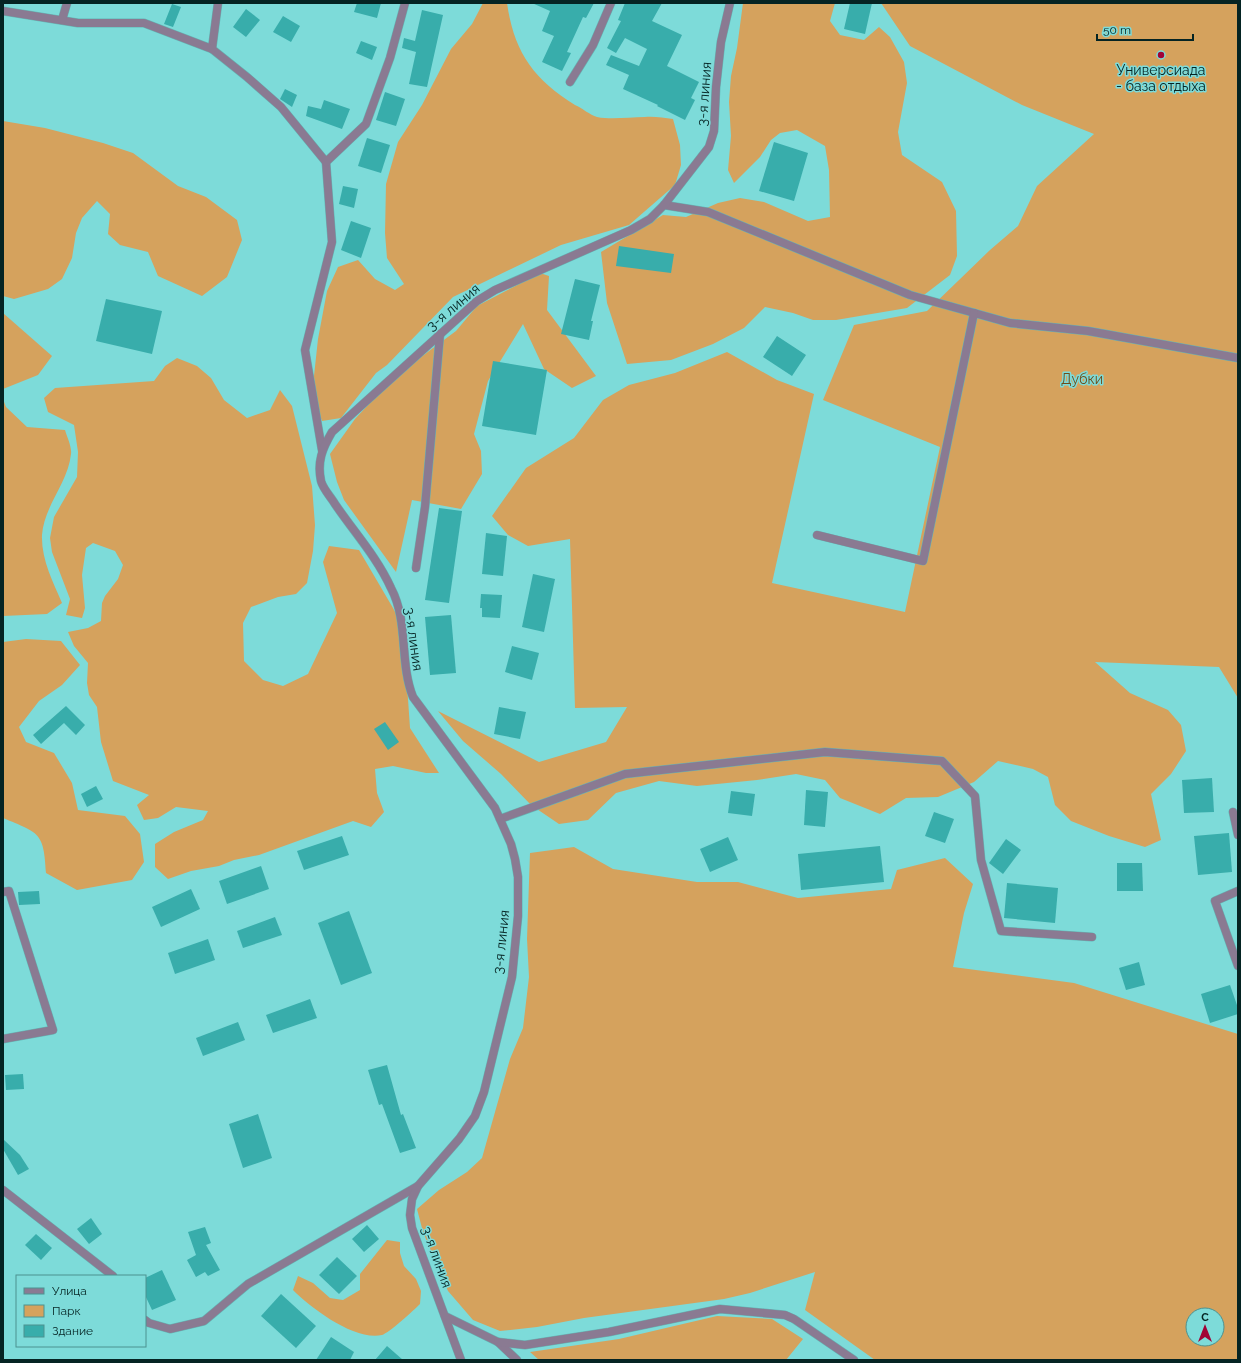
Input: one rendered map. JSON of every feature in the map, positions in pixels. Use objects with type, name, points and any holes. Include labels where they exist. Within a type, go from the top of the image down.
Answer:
[{"type":"street","points":[[62,20],[67,3]]},
{"type":"street","points":[[212,49],[218,3]]},
{"type":"street","points":[[326,162],[366,124],[390,58],[405,3]]},
{"type":"street","points":[[570,82],[593,45],[611,3]]},
{"type":"street","name":"3-я линия","points":[[461,1360],[412,1228],[410,1215],[412,1198],[418,1186],[442,1161],[475,1116],[484,1092],[512,977],[518,916],[518,877],[511,844],[495,808],[412,698],[407,683],[404,636],[400,613],[392,588],[370,552],[344,518],[322,483],[319,467],[322,450],[332,432],[477,301],[495,290],[631,230],[650,219],[664,205],[709,147],[714,131],[716,87],[722,42],[730,3]]},
{"type":"street","points":[[3,11],[78,23],[144,23],[212,49],[282,107],[326,162],[332,242],[305,350],[322,450]]},
{"type":"street","points":[[664,205],[708,212],[910,295],[1010,323],[1088,331],[1238,358]]},
{"type":"street","points":[[817,535],[923,561],[974,313]]},
{"type":"street","points":[[416,568],[425,507],[440,334]]},
{"type":"street","points":[[500,819],[625,774],[824,752],[942,761],[975,796],[981,860],[1000,931],[1092,937]]},
{"type":"street","points":[[1233,812],[1238,835]]},
{"type":"street","points":[[3,892],[9,891],[53,1030],[3,1039]]},
{"type":"street","points":[[1238,891],[1215,901],[1238,966]]},
{"type":"street","points":[[146,1321],[170,1330],[204,1320],[248,1284],[418,1186]]},
{"type":"street","points":[[3,1190],[112,1275]]},
{"type":"street","points":[[498,1342],[524,1345],[609,1332],[720,1309],[785,1315],[794,1319],[854,1360]]},
{"type":"street","points":[[445,1316],[498,1342],[517,1360]]},
{"type":"green space","points":[[483,3],[507,3],[515,36],[528,63],[548,85],[575,105],[594,116],[603,118],[652,117],[673,119],[680,145],[681,165],[675,185],[629,225],[561,245],[453,297],[387,365],[376,373],[341,418],[322,421],[315,403],[314,376],[318,339],[327,291],[338,267],[358,260],[375,279],[395,290],[404,284],[387,258],[385,233],[386,184],[398,142],[422,105],[451,49],[472,24]]},
{"type":"green space","points":[[743,3],[835,3],[830,21],[840,35],[864,40],[879,27],[890,37],[904,62],[907,83],[898,132],[902,155],[942,182],[956,211],[957,256],[950,275],[907,308],[836,320],[813,320],[793,313],[765,307],[744,328],[713,344],[671,360],[627,364],[607,303],[601,252],[663,215],[686,217],[718,203],[740,198],[764,202],[808,221],[830,217],[829,170],[825,146],[797,130],[780,133],[771,140],[760,157],[734,183],[728,170],[731,136],[729,102],[731,76],[737,48]]},
{"type":"green space","name":"Дубки","points":[[881,3],[1238,3],[1238,698],[1219,667],[1095,662],[1130,693],[1168,710],[1181,725],[1186,751],[1171,774],[1151,794],[1161,840],[1145,847],[1109,836],[1071,821],[1055,805],[1048,777],[1033,769],[998,761],[974,782],[938,797],[906,798],[880,814],[840,798],[825,780],[796,774],[757,780],[697,786],[659,781],[616,793],[588,820],[559,824],[531,805],[501,774],[463,741],[438,711],[539,762],[606,742],[627,707],[575,708],[570,539],[528,546],[508,535],[492,516],[526,468],[574,438],[603,400],[629,385],[675,373],[727,352],[777,380],[814,394],[772,583],[905,612],[940,447],[823,400],[854,325],[927,311],[990,250],[1018,226],[1037,186],[1094,134],[1022,105],[910,46]]},
{"type":"green space","points":[[3,121],[45,128],[103,143],[133,153],[178,186],[206,197],[237,220],[242,240],[227,277],[202,296],[158,276],[148,252],[120,245],[108,234],[110,214],[97,201],[82,218],[76,233],[72,258],[62,279],[48,289],[14,299],[3,296]]},
{"type":"green space","points":[[540,273],[549,276],[547,310],[596,376],[572,388],[544,369],[523,324],[488,381],[474,434],[481,451],[482,474],[461,509],[412,500],[396,572],[344,500],[337,482],[330,454],[355,419],[394,377],[456,331],[477,306]]},
{"type":"green space","points":[[3,313],[52,356],[38,375],[3,389]]},
{"type":"green space","points":[[177,358],[197,366],[211,378],[224,400],[247,418],[270,410],[280,390],[292,406],[312,486],[315,525],[313,551],[307,583],[296,594],[278,597],[251,607],[243,623],[244,661],[263,680],[283,686],[308,674],[337,613],[323,562],[329,546],[359,550],[403,627],[410,728],[439,773],[426,773],[393,766],[375,769],[377,793],[384,812],[371,827],[353,821],[259,855],[234,860],[219,866],[191,871],[168,879],[155,867],[155,844],[174,832],[203,820],[208,811],[176,807],[158,818],[144,820],[137,805],[149,795],[113,781],[101,742],[97,707],[89,695],[87,683],[88,663],[74,646],[68,632],[88,628],[101,621],[102,603],[105,596],[118,579],[123,565],[115,551],[93,543],[86,548],[82,575],[85,608],[82,618],[66,615],[70,599],[52,552],[50,538],[54,517],[77,477],[78,452],[74,425],[48,412],[44,398],[55,388],[154,381],[165,366]]},
{"type":"green space","points":[[3,399],[6,407],[27,427],[65,430],[71,448],[69,465],[47,514],[42,535],[43,553],[51,579],[62,603],[47,614],[3,616]]},
{"type":"green space","points":[[26,639],[61,641],[80,665],[62,685],[39,701],[19,727],[26,742],[54,753],[72,783],[78,810],[125,816],[140,834],[144,862],[132,880],[77,890],[46,873],[44,849],[37,836],[32,831],[3,818],[3,642]]},
{"type":"green space","points":[[574,847],[613,869],[697,882],[738,882],[798,898],[891,889],[897,870],[945,858],[973,884],[964,913],[953,967],[1074,983],[1238,1034],[1238,1360],[875,1360],[805,1310],[815,1272],[750,1293],[724,1299],[584,1318],[537,1327],[500,1331],[473,1320],[448,1291],[423,1232],[417,1209],[439,1190],[467,1172],[482,1158],[510,1059],[523,1028],[529,977],[527,939],[530,853]]},
{"type":"green space","points":[[387,1240],[400,1242],[400,1253],[404,1266],[416,1279],[421,1291],[420,1304],[382,1335],[371,1336],[359,1333],[334,1322],[311,1306],[293,1290],[298,1276],[313,1283],[330,1298],[343,1300],[360,1290],[360,1274]]},
{"type":"green space","points":[[717,1316],[772,1319],[803,1339],[786,1360],[539,1360],[530,1352],[619,1339]]},
{"type":"building","points":[[357,3],[381,3],[377,18],[354,12]]},
{"type":"building","points":[[532,3],[594,3],[586,18],[583,17],[567,52],[571,53],[562,71],[542,62],[554,36],[542,31],[550,11]]},
{"type":"building","points":[[625,3],[662,3],[652,21],[682,35],[667,66],[699,82],[691,98],[695,100],[685,120],[657,106],[658,105],[623,89],[629,75],[606,65],[611,55],[639,66],[647,49],[625,38],[616,53],[607,48],[621,21],[618,20]]},
{"type":"building","points":[[850,3],[872,3],[865,34],[844,29]]},
{"type":"building","points":[[172,4],[181,7],[173,27],[164,24]]},
{"type":"building","points":[[246,9],[260,20],[246,37],[233,27]]},
{"type":"building","points":[[422,10],[443,15],[427,87],[409,84],[416,52],[402,48],[404,38],[415,41]]},
{"type":"building","points":[[283,16],[300,26],[291,42],[273,32]]},
{"type":"building","points":[[361,41],[377,47],[372,60],[356,53]]},
{"type":"building","points":[[285,89],[297,95],[292,107],[280,99]]},
{"type":"building","points":[[385,92],[405,99],[396,126],[376,120]]},
{"type":"building","points":[[324,100],[350,109],[342,129],[306,116],[308,106],[321,109]]},
{"type":"building","points":[[367,138],[390,145],[381,173],[358,166]]},
{"type":"building","points":[[774,142],[808,153],[794,201],[759,191]]},
{"type":"building","points":[[343,186],[358,189],[354,208],[339,204]]},
{"type":"building","points":[[351,221],[371,228],[361,258],[341,250]]},
{"type":"building","points":[[619,246],[674,254],[671,273],[616,266]]},
{"type":"building","points":[[575,279],[600,285],[591,321],[593,321],[589,340],[561,334]]},
{"type":"building","points":[[106,299],[162,311],[152,354],[96,341]]},
{"type":"building","points":[[777,336],[806,355],[792,376],[763,357]]},
{"type":"building","points":[[493,361],[547,370],[536,435],[482,426]]},
{"type":"building","points":[[439,508],[462,511],[449,603],[425,600]]},
{"type":"building","points":[[486,533],[507,536],[503,576],[482,574]]},
{"type":"building","points":[[533,574],[555,579],[544,632],[522,627]]},
{"type":"building","points":[[481,594],[502,595],[500,618],[482,617],[482,608],[480,608]]},
{"type":"building","points":[[451,615],[456,673],[430,675],[425,617]]},
{"type":"building","points":[[512,646],[539,653],[532,680],[505,672]]},
{"type":"building","points":[[66,706],[85,725],[76,735],[64,723],[41,744],[33,735]]},
{"type":"building","points":[[499,707],[526,712],[520,739],[494,734]]},
{"type":"building","points":[[385,722],[399,742],[388,750],[374,729]]},
{"type":"building","points":[[1212,778],[1214,812],[1184,813],[1182,780]]},
{"type":"building","points":[[96,786],[103,799],[87,807],[81,794]]},
{"type":"building","points":[[806,790],[828,792],[825,827],[804,825]]},
{"type":"building","points":[[731,791],[755,794],[752,816],[728,813]]},
{"type":"building","points":[[934,812],[954,819],[945,843],[925,836]]},
{"type":"building","points":[[1229,833],[1232,872],[1198,875],[1194,836]]},
{"type":"building","points":[[342,836],[349,855],[304,870],[297,851]]},
{"type":"building","points":[[728,837],[738,860],[710,872],[700,849]]},
{"type":"building","points":[[1006,839],[1021,850],[1003,874],[989,863]]},
{"type":"building","points":[[880,846],[884,882],[801,890],[798,854]]},
{"type":"building","points":[[1117,863],[1142,863],[1143,891],[1117,891]]},
{"type":"building","points":[[261,866],[269,889],[227,904],[219,881]]},
{"type":"building","points":[[1007,883],[1058,888],[1055,923],[1004,918]]},
{"type":"building","points":[[191,889],[200,909],[161,927],[152,907]]},
{"type":"building","points":[[39,891],[40,904],[19,905],[18,892]]},
{"type":"building","points":[[349,911],[372,973],[341,985],[318,923]]},
{"type":"building","points":[[275,917],[282,935],[243,948],[237,931]]},
{"type":"building","points":[[208,939],[215,960],[175,974],[168,953]]},
{"type":"building","points":[[1139,962],[1145,985],[1126,990],[1119,968]]},
{"type":"building","points":[[1230,985],[1238,1008],[1238,1014],[1210,1023],[1201,994]]},
{"type":"building","points":[[310,999],[317,1018],[273,1033],[266,1015]]},
{"type":"building","points":[[238,1022],[245,1040],[203,1056],[196,1038]]},
{"type":"building","points":[[387,1065],[401,1115],[403,1114],[416,1148],[400,1153],[382,1104],[379,1105],[368,1070]]},
{"type":"building","points":[[23,1074],[24,1089],[6,1090],[5,1075]]},
{"type":"building","points":[[258,1114],[272,1158],[243,1168],[229,1124]]},
{"type":"building","points":[[3,1139],[20,1155],[29,1169],[18,1175],[3,1149]]},
{"type":"building","points":[[91,1218],[102,1234],[89,1244],[77,1229]]},
{"type":"building","points":[[367,1225],[379,1239],[364,1252],[352,1239]]},
{"type":"building","points":[[205,1227],[211,1243],[206,1245],[220,1270],[208,1276],[205,1272],[196,1277],[187,1260],[196,1255],[188,1232]]},
{"type":"building","points":[[36,1234],[52,1248],[41,1260],[25,1245]]},
{"type":"building","points":[[337,1257],[357,1276],[339,1294],[319,1275]]},
{"type":"building","points":[[162,1270],[176,1300],[152,1310],[146,1297],[146,1278]]},
{"type":"building","points":[[281,1294],[316,1326],[296,1348],[261,1316]]},
{"type":"building","points":[[331,1337],[354,1352],[350,1360],[316,1360]]},
{"type":"building","points":[[387,1346],[403,1360],[375,1360]]},
{"type":"place","name":"Универсиада - база отдыха","points":[[1161,55]]}]
